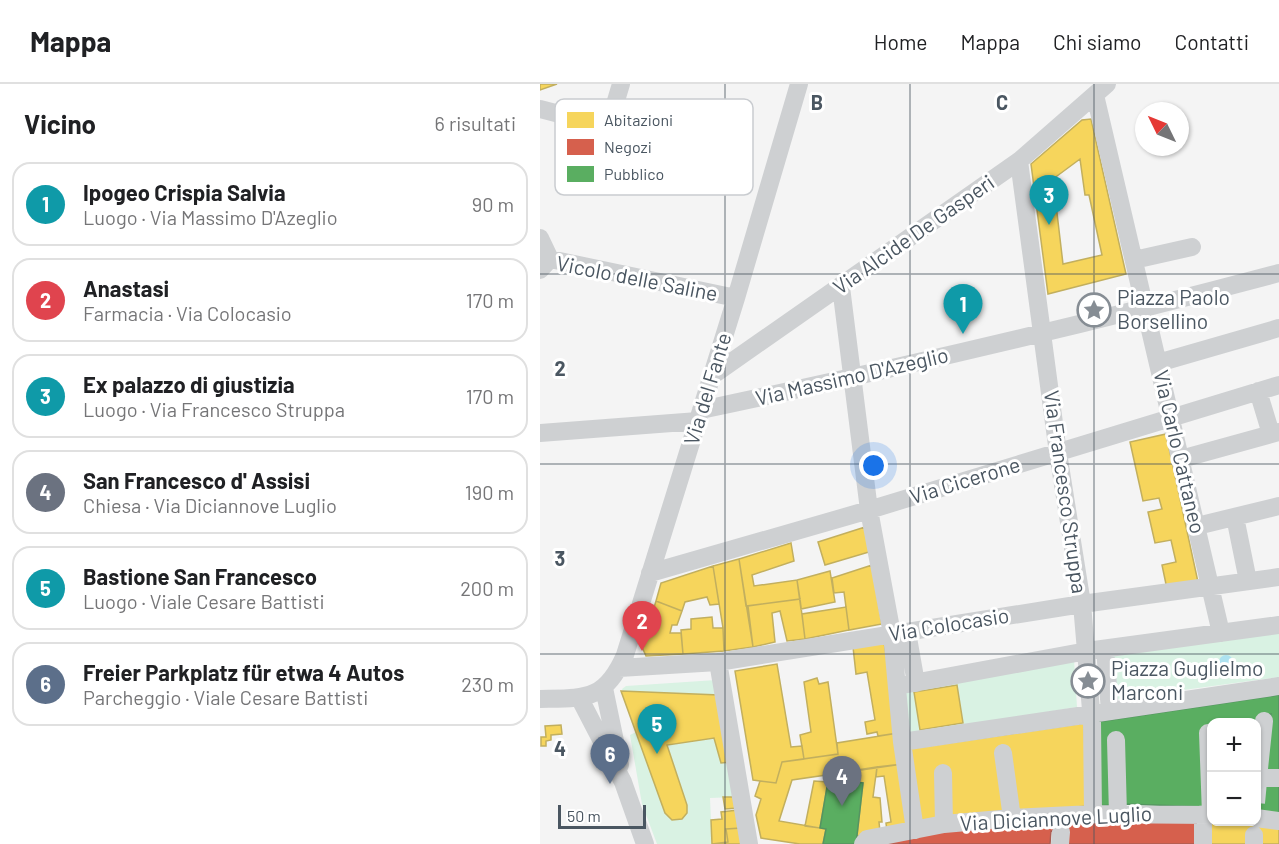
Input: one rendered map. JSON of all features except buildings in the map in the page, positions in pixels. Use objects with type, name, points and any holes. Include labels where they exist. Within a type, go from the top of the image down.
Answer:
[{"type":"street","points":[[616,99],[621,84]]},
{"type":"street","name":"Via del Fante","points":[[604,688],[619,668],[650,573],[736,298],[799,84]]},
{"type":"street","points":[[1101,90],[1135,266],[1192,248]]},
{"type":"street","name":"Via Alcide De Gasperi","points":[[712,375],[1019,161],[1101,90]]},
{"type":"street","points":[[540,109],[555,113]]},
{"type":"street","name":"Via Francesco Struppa","points":[[1019,161],[1058,453],[1082,604],[1092,647]]},
{"type":"street","points":[[540,238],[545,264]]},
{"type":"street","name":"Vicolo delle Saline","points":[[545,264],[736,298]]},
{"type":"street","name":"Via Carlo Cattaneo","points":[[1135,266],[1149,310],[1158,363],[1221,633]]},
{"type":"street","points":[[1149,310],[1278,277]]},
{"type":"street","points":[[841,287],[868,510],[900,633],[916,683]]},
{"type":"street","name":"Via Massimo D'Azeglio","points":[[540,433],[700,416],[852,378],[1149,310]]},
{"type":"street","points":[[1158,363],[1279,328]]},
{"type":"street","name":"Via Cicerone","points":[[650,573],[868,510],[1279,385]]},
{"type":"street","points":[[1181,459],[1275,433],[1258,391]]},
{"type":"street","points":[[1197,526],[1279,506]]},
{"type":"street","points":[[1235,517],[1248,581]]},
{"type":"street","name":"Via Colocasio","points":[[619,668],[718,662],[1082,604],[1279,576]]},
{"type":"street","points":[[897,686],[1092,647],[1279,625]]},
{"type":"street","points":[[900,633],[897,686],[915,830]]},
{"type":"street","points":[[1092,647],[1110,711]]},
{"type":"street","points":[[1092,647],[1093,814]]},
{"type":"street","points":[[718,662],[749,844]]},
{"type":"street","points":[[903,742],[1092,718],[1110,711],[1279,686]]},
{"type":"street","points":[[540,699],[580,699],[604,688],[616,740],[622,782]]},
{"type":"street","points":[[580,699],[622,782],[645,844]]},
{"type":"street","points":[[1264,721],[1258,779],[1279,778]]},
{"type":"street","points":[[1116,740],[1118,814]]},
{"type":"street","points":[[1003,753],[1012,818]]},
{"type":"street","points":[[943,773],[944,824]]},
{"type":"street","name":"Via Diciannove Luglio","points":[[865,842],[944,824],[1012,818],[1061,828],[1093,814],[1207,814]]},
{"type":"street","points":[[1203,844],[1207,820]]},
{"type":"street","points":[[1255,828],[1279,821]]},
{"type":"green space","points":[[1279,631],[1279,677],[1117,699],[1111,655]]},
{"type":"green space","points":[[1074,659],[1077,707],[911,735],[904,690]]},
{"type":"green space","points":[[716,680],[737,797],[710,798],[712,844],[657,844],[642,804],[630,735],[636,732],[622,689],[626,686]]},
{"type":"water","points":[[1226,655],[1231,657],[1233,662],[1231,667],[1226,669],[1221,667],[1219,662],[1221,657]]},
{"type":"place","name":"Ex palazzo di giustizia","points":[[1049,225]]},
{"type":"place","name":"Piazza Paolo Borsellino","points":[[1094,310]]},
{"type":"place","name":"Ipogeo Crispia Salvia","points":[[963,334]]},
{"type":"place","name":"Anastasi","points":[[642,651]]},
{"type":"place","name":"Piazza Guglielmo Marconi","points":[[1088,681]]},
{"type":"place","name":"Bastione San Francesco","points":[[657,754]]},
{"type":"place","name":"Freier Parkplatz für etwa 4 Autos","points":[[610,784]]},
{"type":"place","name":"San Francesco d' Assisi","points":[[842,806]]}]
